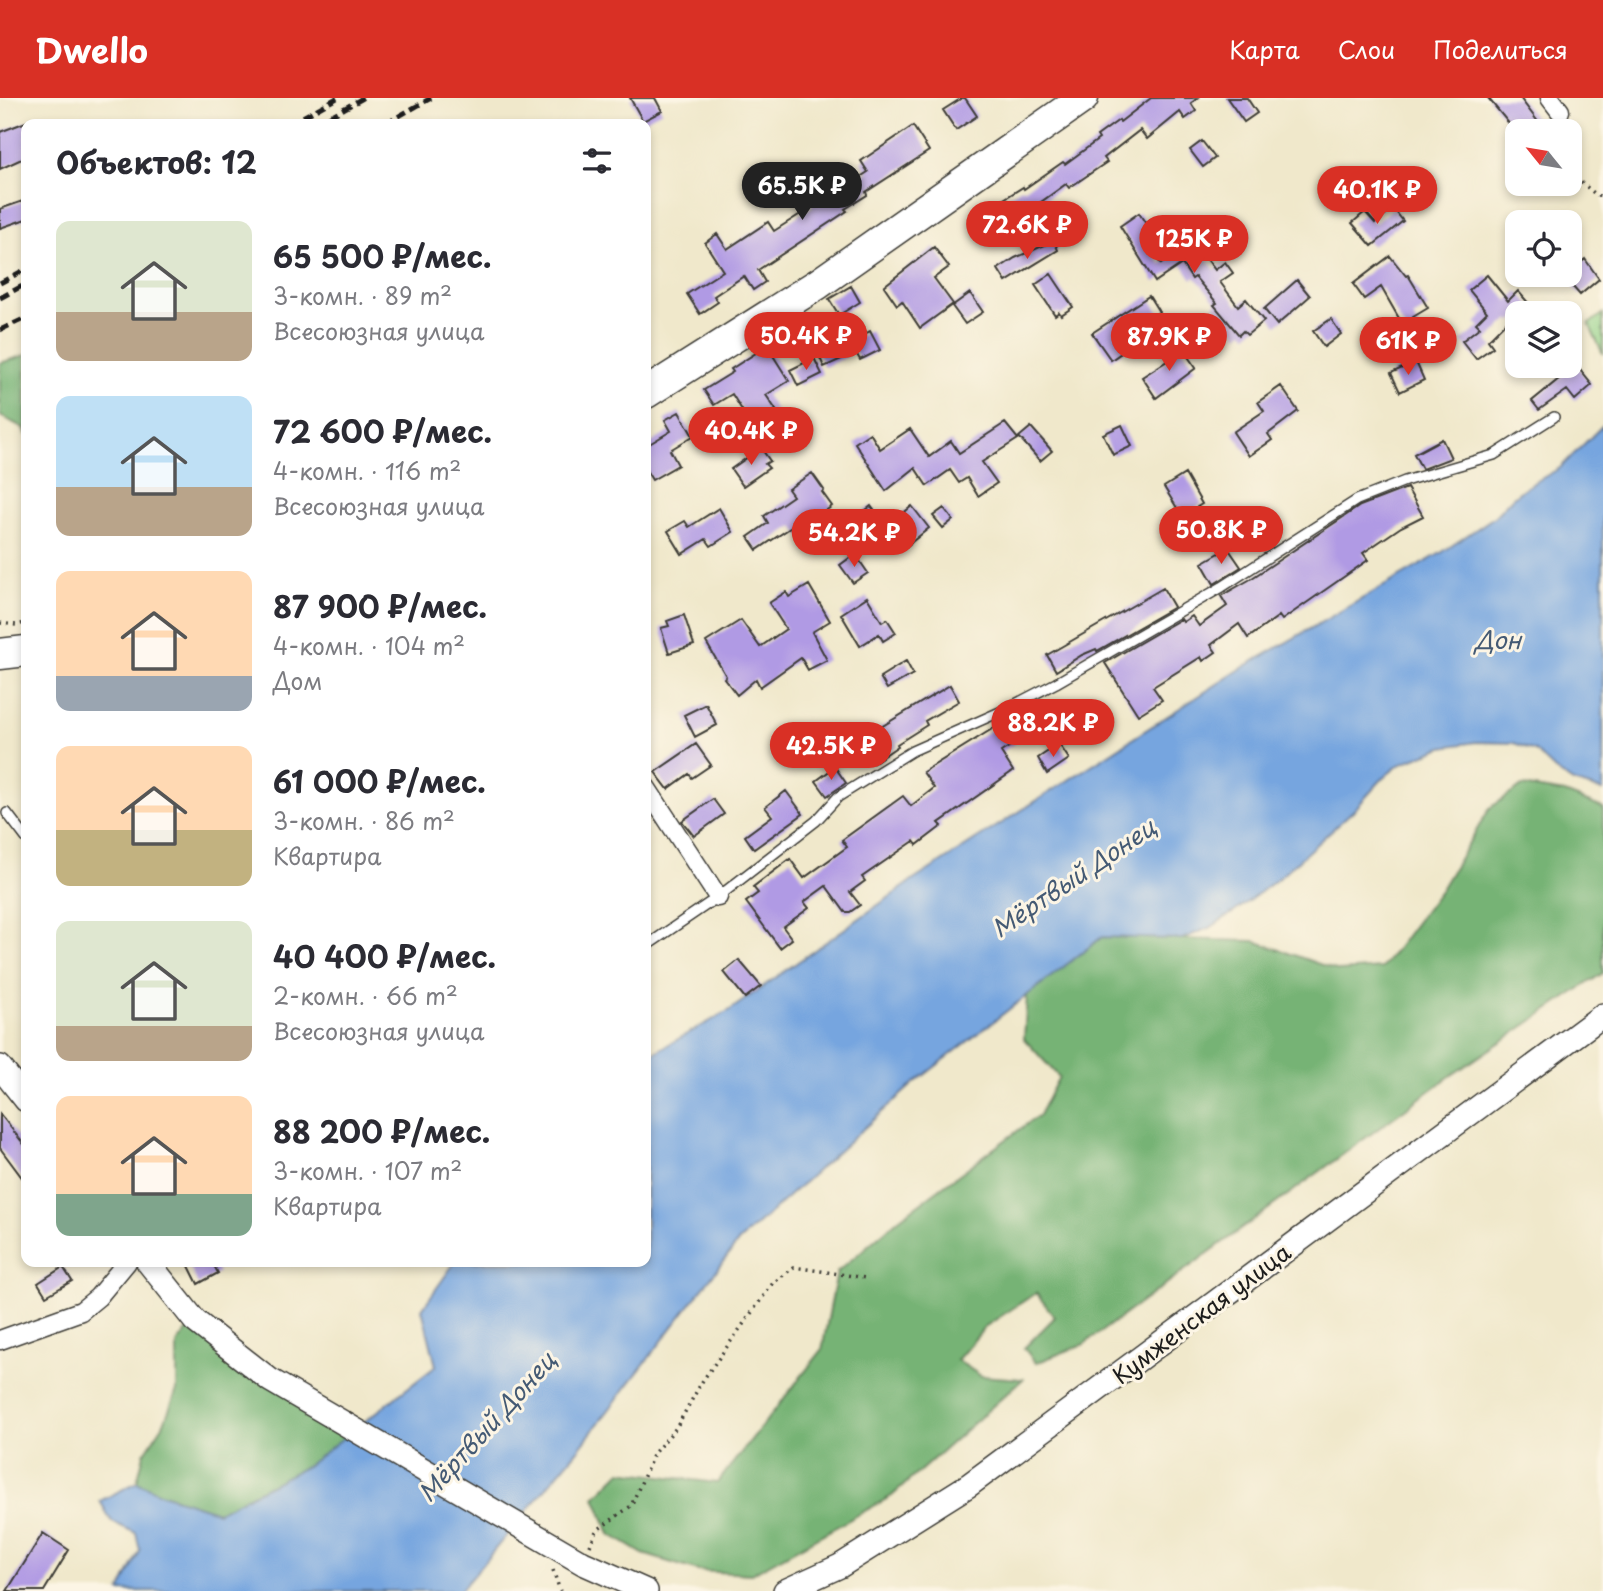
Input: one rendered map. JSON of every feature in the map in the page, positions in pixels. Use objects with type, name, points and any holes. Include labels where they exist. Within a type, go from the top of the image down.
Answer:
[{"type":"highway","points":[[651,390],[818,285],[1077,100]]},
{"type":"street","points":[[651,795],[718,897]]},
{"type":"street","name":"Кумженская улица","points":[[785,1591],[840,1566],[969,1485],[1603,1015]]},
{"type":"street","points":[[0,1067],[21,1094]]},
{"type":"street","points":[[0,1340],[81,1311],[98,1297],[123,1267]]},
{"type":"street","points":[[152,1267],[195,1321],[270,1380],[646,1591]]},
{"type":"lane","points":[[651,943],[718,897],[816,821],[838,797],[912,751],[1002,711],[1056,683],[1222,587],[1357,500],[1405,481],[1494,455],[1554,417]]},
{"type":"lane","points":[[7,813],[21,831]]},
{"type":"path","points":[[1582,183],[1603,200]]},
{"type":"path","points":[[0,623],[21,624]]},
{"type":"path","points":[[586,1557],[596,1531],[631,1506],[654,1453],[676,1428],[703,1380],[773,1283],[794,1267],[866,1278]]},
{"type":"green space","points":[[1603,314],[1603,354],[1589,324]]},
{"type":"green space","points":[[21,357],[21,426],[0,416],[0,363]]},
{"type":"green space","points":[[1522,786],[1565,793],[1603,808],[1603,973],[1446,1079],[1084,1344],[1036,1363],[1024,1348],[1055,1317],[1036,1293],[986,1326],[957,1360],[981,1376],[1023,1379],[892,1496],[751,1574],[698,1571],[643,1554],[610,1534],[595,1497],[621,1471],[717,1483],[822,1350],[837,1272],[900,1218],[1039,1115],[1059,1077],[1024,1039],[1027,995],[1102,937],[1255,941],[1339,971],[1382,968],[1441,889],[1490,808]]},
{"type":"green space","points":[[195,1321],[355,1430],[307,1466],[218,1512],[162,1494],[137,1482],[144,1454],[163,1425],[177,1390],[177,1344]]},
{"type":"water","points":[[1603,425],[1603,791],[1573,782],[1535,751],[1514,743],[1476,742],[1443,747],[1402,763],[1280,877],[1211,927],[1182,939],[1102,937],[913,1084],[739,1241],[577,1451],[460,1591],[120,1591],[140,1551],[136,1533],[112,1522],[100,1501],[137,1482],[162,1494],[218,1512],[307,1466],[436,1366],[422,1309],[451,1267],[651,1267],[651,1054],[730,1010],[912,881],[1242,668],[1441,553],[1494,517],[1523,489],[1560,468]]},
{"type":"building","points":[[630,98],[655,98],[662,111],[642,119]]},
{"type":"building","points":[[965,98],[977,116],[956,130],[943,110]]},
{"type":"building","points":[[1151,98],[1198,98],[1191,103],[1196,111],[1185,119],[1180,112],[1147,139],[1140,130],[1104,158],[1107,162],[1069,188],[1066,184],[1034,207],[1032,204],[986,240],[972,219],[1023,187],[1024,189],[1063,162],[1065,164],[1099,139],[1097,136]]},
{"type":"building","points":[[1227,98],[1247,98],[1257,113],[1244,122]]},
{"type":"building","points":[[1488,98],[1520,98],[1536,119],[1505,119]]},
{"type":"building","points":[[21,124],[21,159],[0,169],[0,132]]},
{"type":"building","points":[[913,126],[929,151],[866,192],[867,195],[845,209],[847,211],[758,270],[765,282],[753,290],[744,276],[714,296],[718,302],[700,314],[687,294],[723,271],[705,243],[717,234],[727,249],[768,222],[774,231],[813,206],[808,199],[830,184],[835,193],[868,172],[861,161]]},
{"type":"building","points":[[1202,141],[1215,158],[1203,167],[1190,150]]},
{"type":"building","points":[[21,202],[21,221],[0,228],[0,209]]},
{"type":"building","points":[[1393,208],[1403,221],[1372,246],[1352,223],[1365,212],[1375,223]]},
{"type":"building","points":[[1139,213],[1151,232],[1142,237],[1161,264],[1193,240],[1215,270],[1225,262],[1233,273],[1220,282],[1238,306],[1246,299],[1264,321],[1247,335],[1243,331],[1239,335],[1214,305],[1217,303],[1195,277],[1192,279],[1182,264],[1155,282],[1120,226]]},
{"type":"building","points":[[1054,241],[1058,250],[1006,282],[998,269],[1015,258]]},
{"type":"building","points":[[934,247],[949,267],[934,278],[953,304],[920,328],[902,301],[897,305],[884,286]]},
{"type":"building","points":[[1390,256],[1406,276],[1408,275],[1428,308],[1413,317],[1430,346],[1419,353],[1381,287],[1364,299],[1353,284]]},
{"type":"building","points":[[1585,259],[1599,279],[1580,295],[1573,287],[1582,287],[1582,262]]},
{"type":"building","points":[[1051,274],[1073,307],[1061,315],[1059,312],[1055,315],[1035,285]]},
{"type":"building","points":[[1487,275],[1508,301],[1505,301],[1505,323],[1488,340],[1493,347],[1476,359],[1462,341],[1480,327],[1476,323],[1487,312],[1469,290]]},
{"type":"building","points":[[1297,280],[1310,296],[1277,325],[1264,309]]},
{"type":"building","points":[[851,286],[860,302],[839,315],[829,299]]},
{"type":"building","points":[[1518,291],[1527,301],[1508,301]]},
{"type":"building","points":[[970,293],[983,312],[965,324],[952,306]]},
{"type":"building","points":[[1149,296],[1159,312],[1126,333],[1134,344],[1111,360],[1092,333]]},
{"type":"building","points":[[827,317],[848,356],[824,367],[817,351],[820,350],[808,328]]},
{"type":"building","points":[[1331,319],[1341,334],[1324,347],[1313,331]]},
{"type":"building","points":[[870,331],[880,350],[860,360],[850,342]]},
{"type":"building","points":[[767,346],[789,381],[766,395],[776,410],[768,415],[784,438],[767,450],[732,394],[714,405],[704,390]]},
{"type":"building","points":[[1181,347],[1196,368],[1156,398],[1142,377],[1170,359],[1167,356]]},
{"type":"building","points":[[814,358],[822,374],[798,386],[790,370]]},
{"type":"building","points":[[1416,362],[1424,380],[1400,392],[1391,373]]},
{"type":"building","points":[[1582,372],[1592,385],[1575,400],[1567,390],[1539,410],[1532,401],[1560,378],[1582,378]]},
{"type":"building","points":[[1281,386],[1298,411],[1268,434],[1272,440],[1249,456],[1233,432],[1264,411],[1258,402]]},
{"type":"building","points":[[679,412],[693,436],[670,450],[678,465],[652,480],[651,443],[671,431],[665,420]]},
{"type":"building","points":[[1005,423],[1018,439],[982,462],[997,483],[978,496],[967,478],[959,483],[950,470],[927,486],[915,468],[886,491],[855,443],[870,433],[880,449],[910,429],[929,457],[951,441],[959,453]]},
{"type":"building","points":[[1122,425],[1132,446],[1113,455],[1103,434]]},
{"type":"building","points":[[1031,427],[1052,451],[1040,461],[1019,437]]},
{"type":"building","points":[[1442,439],[1451,458],[1422,469],[1414,454]]},
{"type":"building","points":[[761,448],[770,461],[765,464],[769,468],[743,486],[731,469]]},
{"type":"building","points":[[812,473],[832,506],[811,522],[822,536],[809,546],[793,526],[757,550],[748,537],[768,523],[764,516],[793,496],[788,489]]},
{"type":"building","points":[[1185,474],[1202,504],[1182,516],[1164,487]]},
{"type":"building","points":[[1407,488],[1423,516],[1401,527],[1363,553],[1368,560],[1282,620],[1279,616],[1248,638],[1239,624],[1211,645],[1216,652],[1203,661],[1201,657],[1153,687],[1162,700],[1138,715],[1105,663],[1181,619],[1183,622],[1192,616],[1199,626],[1227,606],[1221,596],[1360,506]]},
{"type":"building","points":[[871,506],[892,534],[876,547],[855,519]]},
{"type":"building","points":[[912,506],[929,528],[908,545],[891,523]]},
{"type":"building","points":[[719,508],[733,532],[711,546],[706,539],[682,554],[668,531],[685,521],[689,527]]},
{"type":"building","points":[[944,508],[953,520],[943,528],[933,516]]},
{"type":"building","points":[[1228,548],[1241,567],[1214,584],[1202,563]]},
{"type":"building","points":[[855,554],[868,573],[853,583],[840,565]]},
{"type":"building","points":[[809,585],[830,621],[812,632],[827,660],[808,670],[801,658],[760,687],[756,679],[737,695],[724,678],[726,676],[706,642],[741,620],[760,647],[786,629],[769,603],[786,592],[789,597]]},
{"type":"building","points":[[1163,588],[1174,607],[1056,671],[1047,655]]},
{"type":"building","points":[[867,597],[882,622],[887,619],[896,633],[883,641],[879,634],[860,646],[841,614]]},
{"type":"building","points":[[684,615],[694,645],[669,653],[661,628],[669,626],[667,621]]},
{"type":"building","points":[[906,661],[913,674],[887,689],[880,677]]},
{"type":"building","points":[[950,685],[959,701],[925,721],[927,725],[873,763],[858,741]]},
{"type":"building","points":[[706,704],[717,725],[695,737],[684,715]]},
{"type":"building","points":[[1021,711],[1034,731],[1001,752],[1013,771],[939,823],[942,826],[917,845],[914,841],[862,877],[865,881],[850,892],[860,905],[850,912],[845,912],[826,886],[804,902],[809,908],[783,927],[792,939],[780,948],[746,902],[758,893],[753,887],[790,859],[804,878],[847,847],[842,840],[903,796],[911,806],[934,788],[923,772]]},
{"type":"building","points":[[696,744],[711,765],[692,778],[689,774],[668,789],[655,772]]},
{"type":"building","points":[[1059,744],[1069,759],[1047,774],[1038,758]]},
{"type":"building","points":[[835,767],[846,783],[827,796],[816,781]]},
{"type":"building","points":[[786,791],[803,814],[754,849],[745,836],[772,816],[765,807]]},
{"type":"building","points":[[713,799],[724,814],[694,836],[682,821]]},
{"type":"building","points":[[739,960],[761,986],[745,998],[724,972]]},
{"type":"building","points":[[0,1114],[21,1141],[21,1176],[0,1148]]},
{"type":"building","points":[[63,1267],[72,1281],[46,1296],[38,1283]]},
{"type":"building","points":[[190,1267],[215,1267],[218,1273],[198,1284]]},
{"type":"building","points":[[43,1533],[69,1550],[44,1591],[7,1591]]},
{"type":"railway","points":[[299,119],[337,98]]},
{"type":"railway","points":[[325,119],[363,98]]},
{"type":"railway","points":[[394,119],[431,98]]},
{"type":"railway","points":[[0,283],[21,272]]},
{"type":"railway","points":[[0,298],[21,287]]},
{"type":"railway","points":[[0,330],[21,320]]},
{"type":"water label","name":"Дон","points":[[1498,639]]},
{"type":"water label","name":"Мёртвый Донец","points":[[1073,877]]},
{"type":"water label","name":"Мёртвый Донец","points":[[486,1426]]}]
